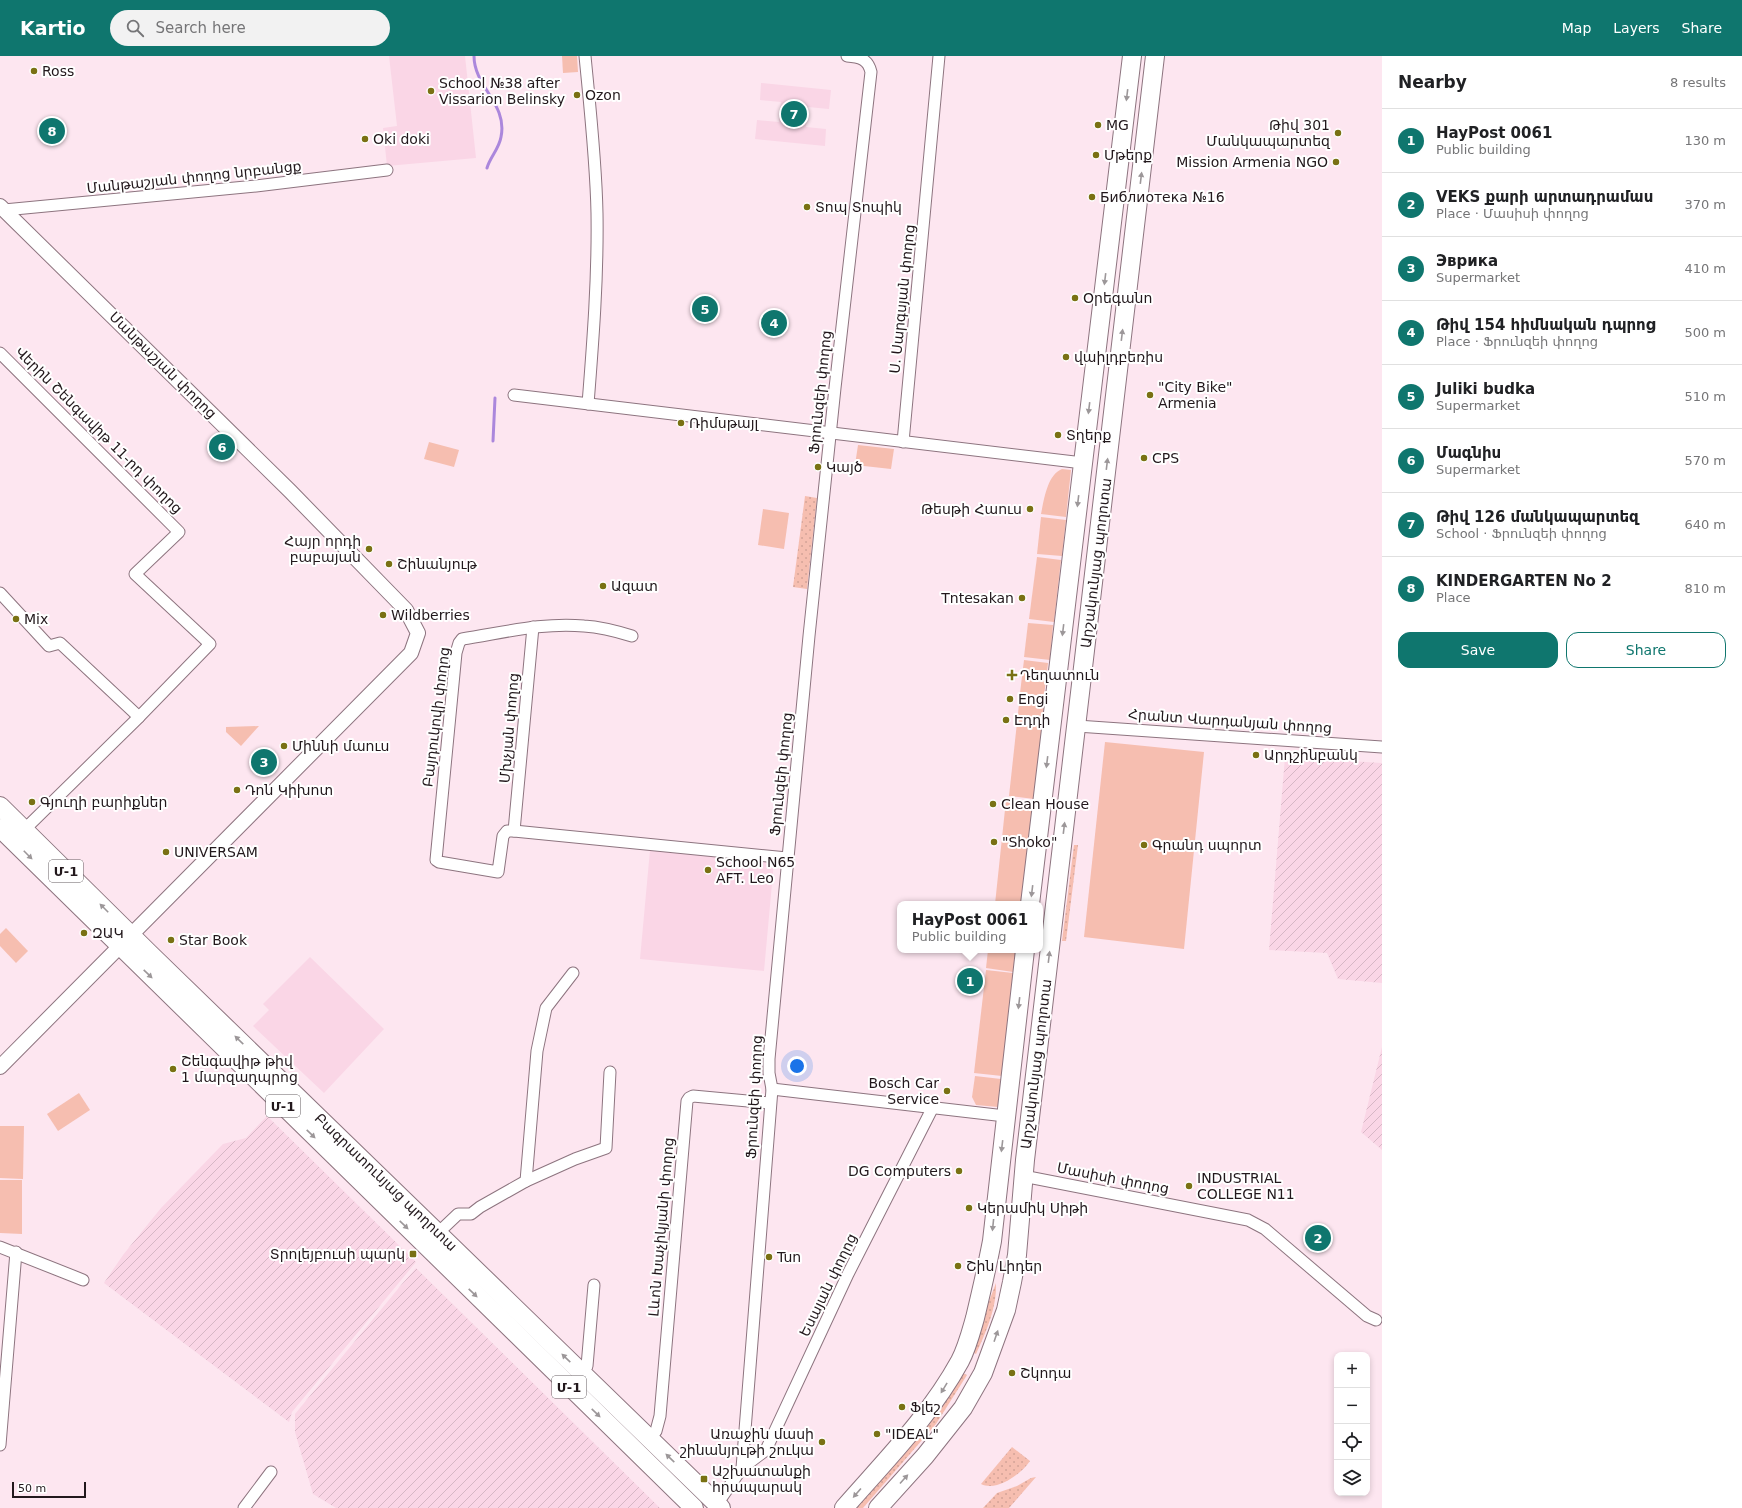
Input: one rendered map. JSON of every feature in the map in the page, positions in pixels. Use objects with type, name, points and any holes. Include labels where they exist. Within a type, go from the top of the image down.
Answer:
[{"type":"main road","name":"Արշակունյաց պողոտա","points":[[1030,901],[1132,56]]},
{"type":"main road","name":"Արշակունյաց պողոտա","points":[[878,1508],[925,1456],[963,1408],[983,1373],[1009,1299],[1017,1255],[1023,1176],[1155,56]]},
{"type":"main road","points":[[1113,214],[1122,224],[1131,223],[1136,218]]},
{"type":"main road","points":[[1108,252],[1114,244],[1121,240],[1128,244],[1132,253]]},
{"type":"main road","points":[[1052,723],[1077,726]]},
{"type":"main road","name":"Բագրատունյաց պողոտա","points":[[0,806],[126,941],[694,1508]]},
{"type":"main road","name":"Բագրատունյաց պողոտա","points":[[0,828],[126,941],[438,1233],[719,1506]]},
{"type":"main road","name":"Արշակունյաց պողոտա","points":[[844,1508],[938,1398],[961,1360],[970,1336],[986,1274],[992,1241],[1025,953]]},
{"type":"main road","points":[[999,1172],[1023,1176]]},
{"type":"main road","points":[[961,1360],[974,1359],[978,1361],[983,1368],[983,1373]]},
{"type":"street","points":[[585,56],[593,135],[597,214],[594,324],[588,404]]},
{"type":"street","name":"Ֆրունզեի փողոց","points":[[742,1468],[772,1089],[769,1073],[770,1059],[787,858],[831,433],[871,72],[869,65],[863,58],[847,56]]},
{"type":"street","name":"Ս. Սարգսյան փողոց","points":[[903,442],[939,60]]},
{"type":"street","name":"Մանթաշյան փողոց նրբանցք","points":[[2,208],[256,186],[387,170]]},
{"type":"street","name":"Մանթաշյան փողոց","points":[[2,208],[290,490],[406,610],[418,633],[411,653],[126,941]]},
{"type":"street","name":"Վերին Շենգավիթ 11-րդ փողոց","points":[[0,353],[179,532],[135,574],[210,644],[139,717]]},
{"type":"street","points":[[514,395],[1083,462]]},
{"type":"street","points":[[0,593],[49,646],[60,642],[139,717],[24,830]]},
{"type":"street","name":"Բայդուկովի փողոց","points":[[514,831],[507,831],[503,836],[498,872],[439,862],[435,858],[440,826],[456,653],[459,643],[462,639],[534,627],[582,626],[604,628],[632,636]]},
{"type":"street","name":"Մխչյան փողոց","points":[[514,831],[534,627]]},
{"type":"street","name":"Հրանտ Վարդանյան փողոց","points":[[1077,726],[1382,747]]},
{"type":"street","points":[[514,831],[787,858]]},
{"type":"street","points":[[0,1067],[126,941]]},
{"type":"street","points":[[526,1181],[537,1051],[546,1008],[573,973]]},
{"type":"street","points":[[438,1233],[458,1214],[471,1214],[480,1207],[526,1181],[575,1159],[606,1148],[610,1072]]},
{"type":"street","points":[[772,1089],[1005,1116]]},
{"type":"street","name":"Լևոն Խաչիկյանի փողոց","points":[[650,1439],[656,1431],[660,1416],[687,1101],[693,1096],[770,1103]]},
{"type":"street","name":"Եսայան փողոց","points":[[742,1468],[766,1450],[848,1274],[933,1107]]},
{"type":"street","name":"Մասիսի փողոց","points":[[1023,1176],[1248,1220],[1265,1229],[1367,1316],[1376,1320]]},
{"type":"street","points":[[0,1247],[16,1252],[83,1280]]},
{"type":"street","points":[[0,1445],[16,1252]]},
{"type":"street","points":[[580,1372],[587,1366],[594,1285]]},
{"type":"street","points":[[719,1506],[742,1468]]},
{"type":"street","points":[[244,1508],[271,1472]]},
{"type":"shaded area","name":"School №38 after Vissarion Belinsky","points":[[389,56],[465,56],[476,158],[387,166],[383,128],[397,126]]},
{"type":"shaded area","points":[[562,56],[577,56],[578,72],[563,73]]},
{"type":"shaded area","points":[[761,83],[831,90],[829,109],[808,107],[806,127],[826,129],[825,146],[755,139],[757,120],[779,122],[781,102],[760,100]]},
{"type":"shaded area","points":[[429,442],[459,450],[454,467],[424,459]]},
{"type":"shaded area","points":[[858,445],[894,449],[891,469],[855,465]]},
{"type":"shaded area","points":[[1062,469],[1071,470],[1066,517],[1041,514],[1047,488],[1053,477]]},
{"type":"shaded area","points":[[805,496],[817,498],[807,589],[793,587]]},
{"type":"shaded area","points":[[763,509],[789,513],[784,549],[758,545]]},
{"type":"shaded area","points":[[1041,517],[1066,520],[1062,556],[1037,554]]},
{"type":"shaded area","points":[[1037,557],[1061,560],[1054,622],[1029,619]]},
{"type":"shaded area","points":[[1028,623],[1053,625],[1050,660],[1024,657]]},
{"type":"shaded area","points":[[1024,660],[1048,663],[1044,696],[1020,693]]},
{"type":"shaded area","points":[[1020,695],[1045,697],[1034,799],[1009,796]]},
{"type":"shaded area","points":[[259,726],[241,746],[226,732],[226,727]]},
{"type":"shaded area","name":"Գրանդ սպորտ","points":[[1105,742],[1204,752],[1184,949],[1084,937]]},
{"type":"shaded area","points":[[1285,757],[1382,763],[1382,983],[1338,979],[1327,953],[1269,950]]},
{"type":"shaded area","points":[[1006,800],[1033,803],[1022,901],[995,901]]},
{"type":"shaded area","points":[[1074,845],[1078,845],[1066,941],[1062,941]]},
{"type":"shaded area","points":[[650,850],[774,862],[764,971],[640,959]]},
{"type":"shaded area","points":[[6,928],[28,951],[16,963],[0,946],[0,934]]},
{"type":"shaded area","points":[[988,953],[1016,953],[1013,972],[986,968]]},
{"type":"shaded area","points":[[310,957],[384,1029],[324,1093],[253,1026],[269,1010],[263,1004]]},
{"type":"shaded area","points":[[986,970],[1013,973],[1002,1076],[974,1073]]},
{"type":"shaded area","points":[[1382,1047],[1382,1150],[1361,1132]]},
{"type":"shaded area","points":[[975,1076],[1001,1079],[998,1107],[976,1105],[972,1097]]},
{"type":"shaded area","points":[[79,1093],[90,1110],[58,1131],[47,1114]]},
{"type":"shaded area","points":[[267,1116],[416,1262],[292,1412],[289,1422],[104,1283],[123,1255],[161,1208],[223,1144],[246,1138]]},
{"type":"shaded area","points":[[0,1126],[24,1126],[23,1179],[0,1178]]},
{"type":"shaded area","points":[[0,1180],[22,1180],[22,1234],[0,1233]]},
{"type":"shaded area","points":[[416,1268],[660,1508],[336,1508],[313,1494],[295,1432],[295,1414]]},
{"type":"shaded area","points":[[996,1283],[993,1310],[976,1354],[970,1351]]},
{"type":"shaded area","points":[[960,1372],[967,1375],[936,1424],[863,1508],[853,1508]]},
{"type":"shaded area","points":[[1012,1447],[1030,1461],[1026,1466],[1015,1476],[1001,1484],[987,1486],[981,1484]]},
{"type":"shaded area","points":[[1036,1477],[1009,1508],[983,1508],[997,1493]]},
{"type":"waterway","points":[[474,56],[475,67],[479,77],[496,105],[502,125],[500,141],[487,168]]},
{"type":"waterway","points":[[493,441],[495,398]]},
{"type":"place","name":"Ross","points":[[34,71]]},
{"type":"place","name":"School №38 after Vissarion Belinsky","points":[[431,91]]},
{"type":"place","name":"Ozon","points":[[577,95]]},
{"type":"place","name":"Թիվ 126 մանկապարտեզ","points":[[794,114]]},
{"type":"place","name":"MG","points":[[1098,125]]},
{"type":"place","name":"KINDERGARTEN No 2","points":[[52,131]]},
{"type":"place","name":"Թիվ 301 Մանկապարտեզ","points":[[1338,133]]},
{"type":"place","name":"Oki doki","points":[[365,139]]},
{"type":"place","name":"Մթերք","points":[[1096,155]]},
{"type":"place","name":"Mission Armenia NGO","points":[[1336,162]]},
{"type":"place","name":"Библиотека №16","points":[[1092,197]]},
{"type":"place","name":"Տոպ Տոպիկ","points":[[807,207]]},
{"type":"place","name":"Օրեգանո","points":[[1075,298]]},
{"type":"place","name":"Juliki budka","points":[[705,309]]},
{"type":"place","name":"Թիվ 154 հիմնական դպրոց","points":[[774,323]]},
{"type":"place","name":"վաիլդբեռիս","points":[[1066,357]]},
{"type":"place","name":"\"City Bike\" Armenia","points":[[1150,395]]},
{"type":"place","name":"Ռիմսթայլ","points":[[681,423]]},
{"type":"place","name":"Տղերք","points":[[1058,435]]},
{"type":"place","name":"Մագնիս","points":[[222,447]]},
{"type":"place","name":"CPS","points":[[1144,458]]},
{"type":"place","name":"Կայծ","points":[[818,467]]},
{"type":"place","name":"Թեսթի Հաուս","points":[[1030,509]]},
{"type":"place","name":"Հայր որդի բաբայան","points":[[369,549]]},
{"type":"place","name":"Շինանյութ","points":[[389,564]]},
{"type":"place","name":"Ազատ","points":[[603,586]]},
{"type":"place","name":"Tntesakan","points":[[1022,598]]},
{"type":"place","name":"Wildberries","points":[[383,615]]},
{"type":"place","name":"Mix","points":[[16,619]]},
{"type":"place","name":"Դեղատուն","points":[[1012,675]]},
{"type":"place","name":"Engi","points":[[1010,699]]},
{"type":"place","name":"Էդդի","points":[[1006,720]]},
{"type":"place","name":"Միննի մաուս","points":[[284,746]]},
{"type":"place","name":"Արդշինբանկ","points":[[1256,755]]},
{"type":"place","name":"Эврика","points":[[264,762]]},
{"type":"place","name":"Դոն Կիխոտ","points":[[237,790]]},
{"type":"place","name":"Գյուղի բարիքներ","points":[[32,802]]},
{"type":"place","name":"Clean House","points":[[993,804]]},
{"type":"place","name":"\"Shoko\"","points":[[994,842]]},
{"type":"place","name":"Գրանդ սպորտ","points":[[1144,845]]},
{"type":"place","name":"UNIVERSAM","points":[[166,852]]},
{"type":"place","name":"School N65 AFT. Leo","points":[[708,870]]},
{"type":"place","name":"ԶԱԿ","points":[[84,933]]},
{"type":"place","name":"Star Book","points":[[171,940]]},
{"type":"place","name":"HayPost 0061","points":[[970,981]]},
{"type":"place","name":"Շենգավիթ թիվ 1 մարզադպրոց","points":[[173,1069]]},
{"type":"place","name":"Bosch Car Service","points":[[947,1091]]},
{"type":"place","name":"DG Computers","points":[[959,1171]]},
{"type":"place","name":"INDUSTRIAL COLLEGE N11","points":[[1189,1186]]},
{"type":"place","name":"Կերամիկ Սիթի","points":[[969,1208]]},
{"type":"place","name":"VEKS քարի արտադրամաս","points":[[1318,1238]]},
{"type":"place","name":"Տրոլեյբուսի պարկ","points":[[413,1254]]},
{"type":"place","name":"Tun","points":[[769,1257]]},
{"type":"place","name":"Շին Լիդեր","points":[[958,1266]]},
{"type":"place","name":"Շկոդա","points":[[1012,1373]]},
{"type":"place","name":"Ֆլեշ","points":[[902,1407]]},
{"type":"place","name":"\"IDEAL\"","points":[[877,1434]]},
{"type":"place","name":"Առաջին մասի շինանյութի շուկա","points":[[822,1442]]},
{"type":"place","name":"Աշխատանքի հրապարակ","points":[[704,1479]]}]
